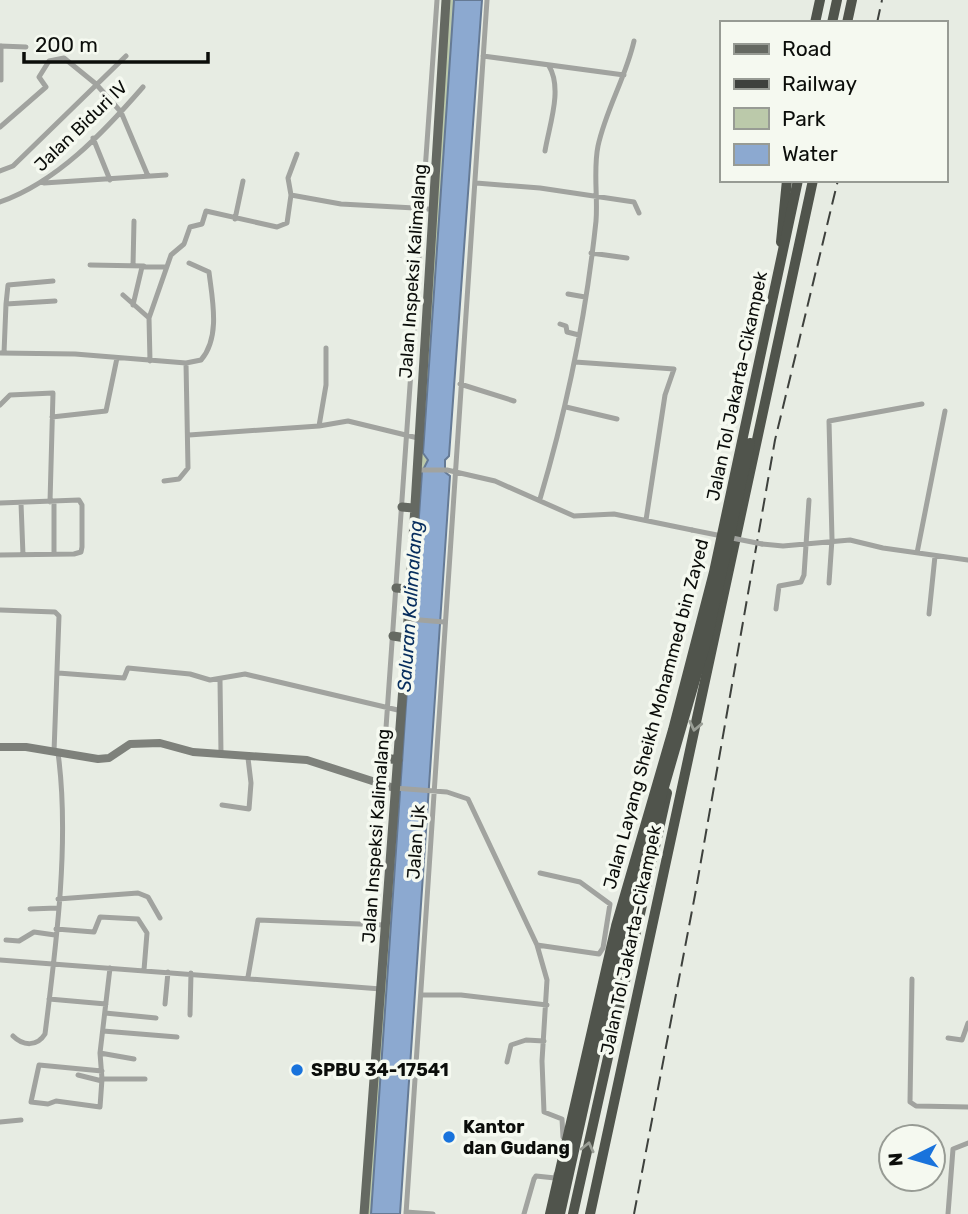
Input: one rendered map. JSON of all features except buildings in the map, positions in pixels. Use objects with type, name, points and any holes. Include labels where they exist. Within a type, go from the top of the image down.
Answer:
[{"type":"highway","points":[[815,21],[820,0]]},
{"type":"highway","points":[[831,21],[836,0]]},
{"type":"highway","points":[[839,21],[844,0]]},
{"type":"highway","points":[[847,21],[852,0]]},
{"type":"highway","points":[[780,265],[787,182]]},
{"type":"highway","name":"Jalan Tol Jakarta–Cikampek","points":[[573,1214],[712,594],[798,182]]},
{"type":"highway","name":"Jalan Layang Sheikh Mohammed bin Zayed","points":[[551,1214],[616,926],[673,730],[715,572],[798,182]]},
{"type":"highway","name":"Jalan Layang Sheikh Mohammed bin Zayed","points":[[559,1214],[623,929],[708,635],[805,182]]},
{"type":"highway","name":"Jalan Tol Jakarta–Cikampek","points":[[590,1214],[813,182]]},
{"type":"main road","name":"Jalan Inspeksi Kalimalang","points":[[364,1214],[406,638],[410,619],[408,589],[418,438],[427,209],[446,0]]},
{"type":"main road","points":[[402,507],[413,508]]},
{"type":"main road","points":[[396,587],[408,589]]},
{"type":"main road","points":[[393,636],[406,638]]},
{"type":"main road","points":[[384,758],[398,760]]},
{"type":"street","name":"Jalan Inspeksi Kalimalang","points":[[383,785],[407,435],[427,209],[437,0]]},
{"type":"street","name":"Jalan Ljk","points":[[406,1213],[450,471],[477,183],[487,0]]},
{"type":"street","points":[[540,499],[566,407],[575,362],[591,253],[597,149],[634,40]]},
{"type":"street","points":[[1,80],[0,46],[26,47]]},
{"type":"street","points":[[0,172],[13,166],[126,56]]},
{"type":"street","points":[[483,56],[624,75]]},
{"type":"street","points":[[0,127],[46,87],[39,77],[40,71],[54,58],[70,60],[121,112],[148,176]]},
{"type":"street","points":[[545,151],[556,84],[549,66]]},
{"type":"street","name":"Jalan Biduri IV","points":[[0,202],[44,183],[121,112],[143,86]]},
{"type":"street","points":[[93,138],[110,180]]},
{"type":"street","points":[[150,360],[149,318],[171,255],[184,244],[190,227],[202,224],[206,211],[269,226],[285,224],[291,195],[288,178],[297,154]]},
{"type":"street","points":[[44,183],[166,175]]},
{"type":"street","points":[[235,219],[243,181]]},
{"type":"street","points":[[477,183],[596,195],[634,202],[639,213]]},
{"type":"street","points":[[291,195],[341,204],[427,209]]},
{"type":"street","points":[[133,266],[134,221]]},
{"type":"street","points":[[591,253],[627,258]]},
{"type":"street","points":[[53,281],[10,284],[4,301],[2,353],[75,354],[186,363],[201,360],[206,353],[215,300],[209,272],[189,263]]},
{"type":"street","points":[[90,265],[166,267]]},
{"type":"street","points":[[133,305],[144,266]]},
{"type":"street","points":[[568,294],[585,297]]},
{"type":"street","points":[[123,295],[149,318]]},
{"type":"street","points":[[4,301],[55,301]]},
{"type":"street","points":[[560,324],[566,327],[567,332],[579,335]]},
{"type":"street","points":[[318,426],[327,380],[326,348]]},
{"type":"street","points":[[52,417],[106,411],[117,358]]},
{"type":"street","points":[[575,362],[674,369],[665,395],[646,520]]},
{"type":"street","points":[[164,481],[179,479],[186,474],[189,435],[186,363]]},
{"type":"street","points":[[460,384],[514,401]]},
{"type":"street","points":[[0,405],[10,395],[52,393],[54,554]]},
{"type":"street","points":[[829,583],[832,539],[829,421],[922,404]]},
{"type":"street","points":[[566,407],[617,419]]},
{"type":"street","points":[[918,553],[945,411]]},
{"type":"street","points":[[189,435],[358,422],[418,438]]},
{"type":"street","points":[[416,470],[450,471],[495,481],[574,516],[614,514],[762,544],[850,540],[968,560]]},
{"type":"street","points":[[776,609],[779,586],[801,582],[809,500]]},
{"type":"street","points":[[0,503],[80,501],[82,547],[78,553],[0,555]]},
{"type":"street","points":[[21,503],[23,555]]},
{"type":"street","points":[[929,614],[935,556]]},
{"type":"street","points":[[0,610],[57,614],[60,620],[58,673],[55,677],[56,752],[61,795],[54,964],[43,1038],[26,1044],[13,1036]]},
{"type":"street","points":[[410,619],[442,622]]},
{"type":"street","points":[[58,673],[124,678],[128,668],[220,680],[245,674],[401,711]]},
{"type":"street","points":[[220,680],[221,754]]},
{"type":"street","points":[[0,747],[88,758],[109,758],[130,744],[141,741],[160,743],[185,751],[248,758],[307,760],[383,785],[460,795],[473,806],[545,964],[547,1005],[544,1112],[562,1119],[564,1132],[555,1178],[536,1176],[524,1214]]},
{"type":"street","points":[[222,806],[249,808],[251,783],[248,758]]},
{"type":"street","points":[[537,945],[599,954],[603,948],[610,904],[580,882],[540,873]]},
{"type":"street","points":[[58,899],[138,893],[148,897],[160,918]]},
{"type":"street","points":[[30,909],[57,908]]},
{"type":"street","points":[[6,940],[19,940],[34,932],[94,932],[100,917],[138,919],[147,933],[144,970]]},
{"type":"street","points":[[248,977],[258,920],[385,925]]},
{"type":"street","points":[[0,960],[381,989]]},
{"type":"street","points":[[102,1071],[39,1065],[30,1099],[45,1104],[56,1101],[99,1107],[102,1080],[102,1071],[100,1053],[110,968]]},
{"type":"street","points":[[165,1004],[168,972]]},
{"type":"street","points":[[190,1015],[191,973]]},
{"type":"street","points":[[912,979],[910,1102],[916,1106],[968,1107]]},
{"type":"street","points":[[421,995],[461,995],[547,1005]]},
{"type":"street","points":[[50,999],[106,1004]]},
{"type":"street","points":[[105,1013],[156,1018]]},
{"type":"street","points":[[948,1038],[961,1040],[968,1023]]},
{"type":"street","points":[[103,1031],[177,1037]]},
{"type":"street","points":[[507,1062],[511,1045],[526,1040],[544,1041]]},
{"type":"street","points":[[100,1053],[134,1059]]},
{"type":"street","points":[[78,1075],[102,1080],[145,1079]]},
{"type":"street","points":[[0,1122],[21,1120]]},
{"type":"street","points":[[948,1214],[953,1149],[968,1143]]},
{"type":"street","points":[[406,1213],[433,1214]]},
{"type":"green space","points":[[446,0],[454,0],[423,453],[428,460],[422,473],[371,1214],[364,1214]]},
{"type":"water","points":[[454,0],[482,0],[449,456],[445,460],[445,472],[450,476],[400,1214],[371,1214],[422,472],[428,460],[423,453]]},
{"type":"railway","points":[[877,21],[882,0]]},
{"type":"railway","points":[[634,1214],[695,895],[775,440],[838,182]]},
{"type":"place","name":"SPBU 34-17541","points":[[297,1070]]},
{"type":"place","name":"Kantor dan Gudang","points":[[449,1137]]},
{"type":"water label","name":"Saluran Kalimalang","points":[[410,606]]}]
